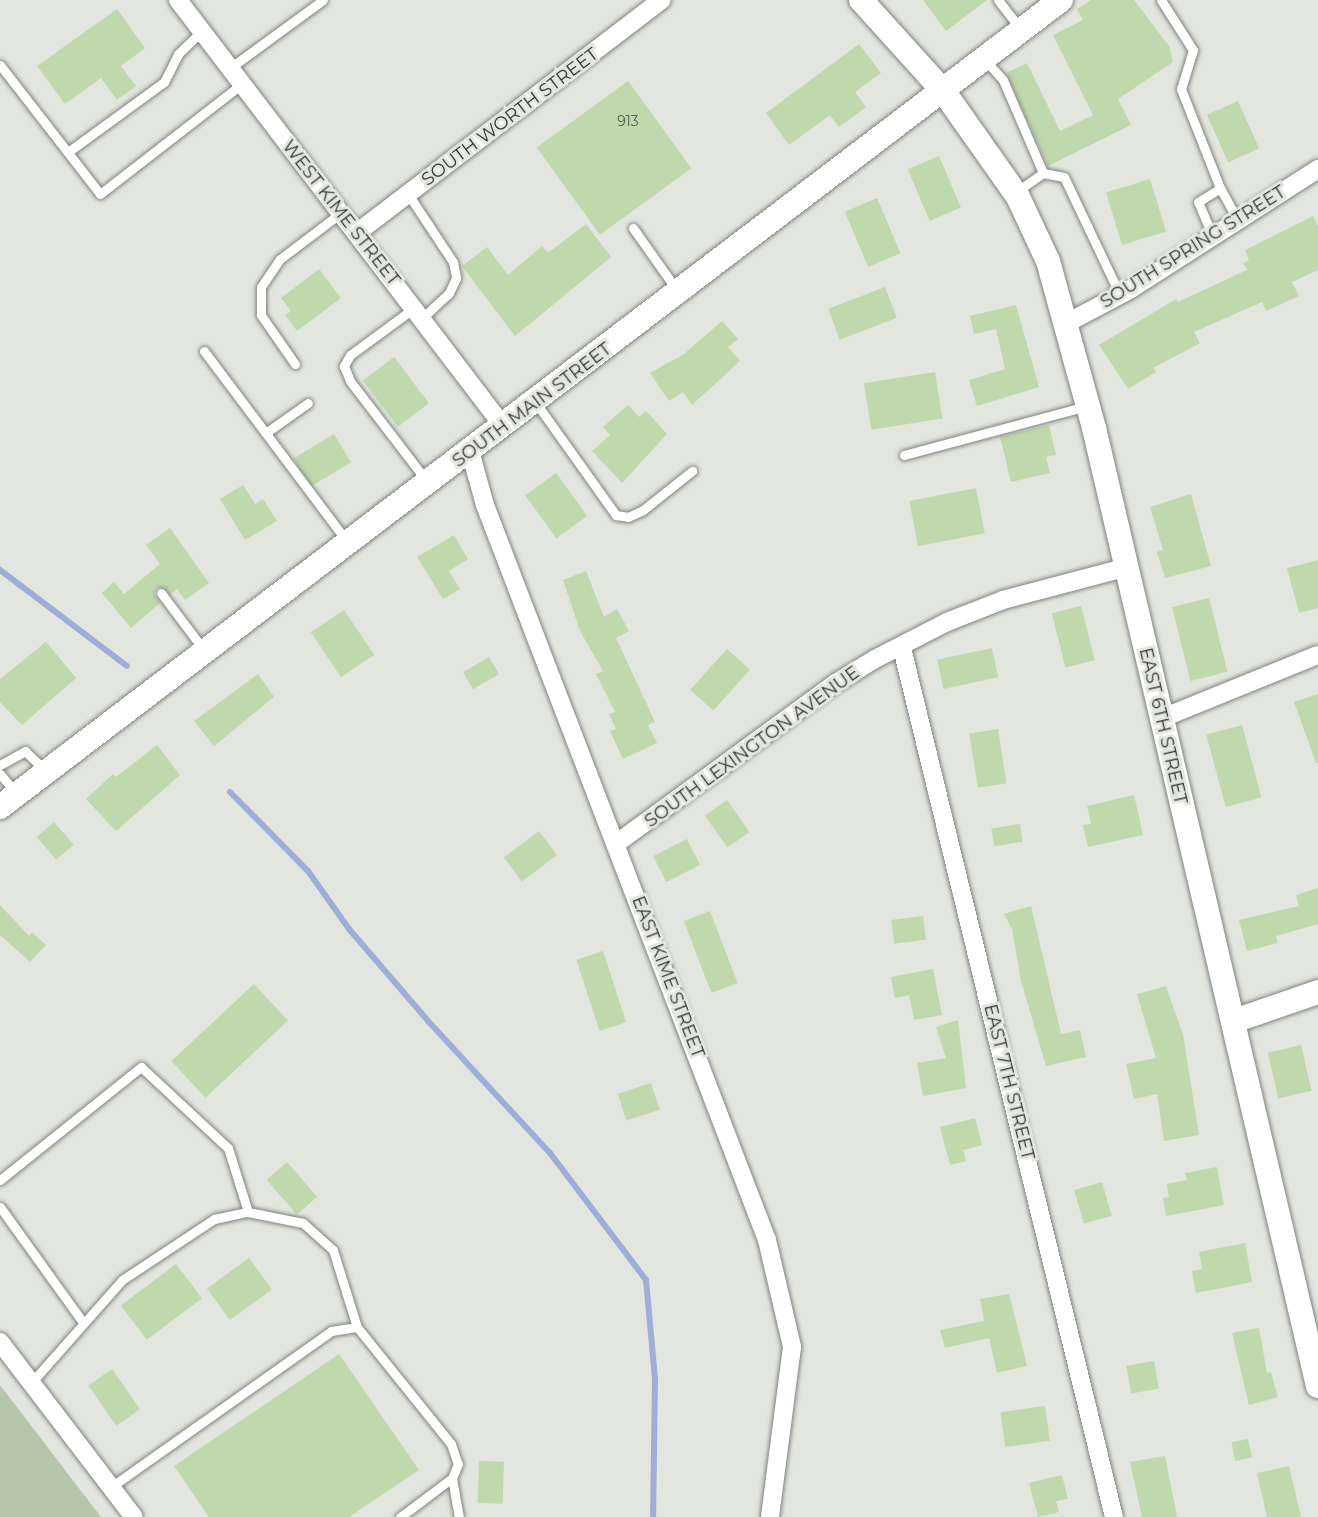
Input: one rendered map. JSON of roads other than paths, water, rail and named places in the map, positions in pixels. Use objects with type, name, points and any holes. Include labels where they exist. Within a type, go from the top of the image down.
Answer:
[{"type":"street","name":"WEST KIME STREET","points":[[178,0],[358,232],[503,426]]},
{"type":"street","name":"SOUTH WORTH STREET","points":[[358,232],[661,0]]},
{"type":"street","name":"EAST 6TH STREET","points":[[861,0],[944,92],[1015,193],[1048,261],[1088,405],[1124,568],[1234,1021],[1318,1386]]},
{"type":"street","name":"SOUTH MAIN STREET","points":[[9,801],[944,92],[1061,0]]},
{"type":"street","name":"SOUTH SPRING STREET","points":[[1067,323],[1120,295],[1318,169]]},
{"type":"street","name":"EAST KIME STREET","points":[[470,451],[485,505],[617,843],[766,1240],[792,1347],[770,1517]]},
{"type":"street","name":"SOUTH LEXINGTON AVENUE","points":[[617,843],[835,683],[947,622],[1003,600],[1124,568]]},
{"type":"street","name":"EAST 7TH STREET","points":[[902,648],[1114,1517]]},
{"type":"street","points":[[1160,719],[1318,654]]},
{"type":"street","points":[[1234,1021],[1318,992]]},
{"type":"street","points":[[0,1342],[134,1517]]},
{"type":"lane","points":[[230,68],[323,0]]},
{"type":"lane","points":[[998,0],[1022,30]]},
{"type":"lane","points":[[1161,0],[1192,50],[1181,89],[1220,188],[1238,220]]},
{"type":"lane","points":[[68,152],[164,82],[178,54],[202,31]]},
{"type":"lane","points":[[984,59],[1003,80],[1043,173]]},
{"type":"lane","points":[[0,65],[100,194],[242,84]]},
{"type":"lane","points":[[1015,193],[1043,173],[1064,177],[1120,295]]},
{"type":"lane","points":[[1213,237],[1198,202],[1220,188]]},
{"type":"lane","points":[[408,194],[453,262],[456,278],[449,293],[350,355],[344,366],[350,381],[429,483]]},
{"type":"lane","points":[[295,364],[261,315],[261,287],[280,259],[342,212]]},
{"type":"lane","points":[[633,229],[679,293]]},
{"type":"lane","points":[[204,351],[349,544]]},
{"type":"lane","points":[[267,432],[309,402]]},
{"type":"lane","points":[[535,402],[616,515],[628,517],[643,510],[692,471]]},
{"type":"lane","points":[[904,455],[1088,405]]},
{"type":"lane","points":[[161,593],[206,653]]},
{"type":"lane","points":[[0,765],[25,751],[47,773]]},
{"type":"lane","points":[[0,774],[9,801]]},
{"type":"lane","points":[[0,1181],[141,1067],[228,1148],[248,1212]]},
{"type":"lane","points":[[0,1207],[82,1321]]},
{"type":"lane","points":[[31,1383],[82,1321],[122,1280],[214,1219],[248,1212],[303,1223],[333,1250],[358,1327],[451,1444],[458,1464],[452,1478],[400,1517]]},
{"type":"lane","points":[[111,1487],[331,1331],[358,1327]]},
{"type":"lane","points":[[452,1478],[459,1517]]},
{"type":"waterway","points":[[0,570],[127,666]]},
{"type":"waterway","points":[[230,792],[308,871],[349,929],[428,1021],[550,1153],[646,1280],[655,1379],[653,1517]]}]
